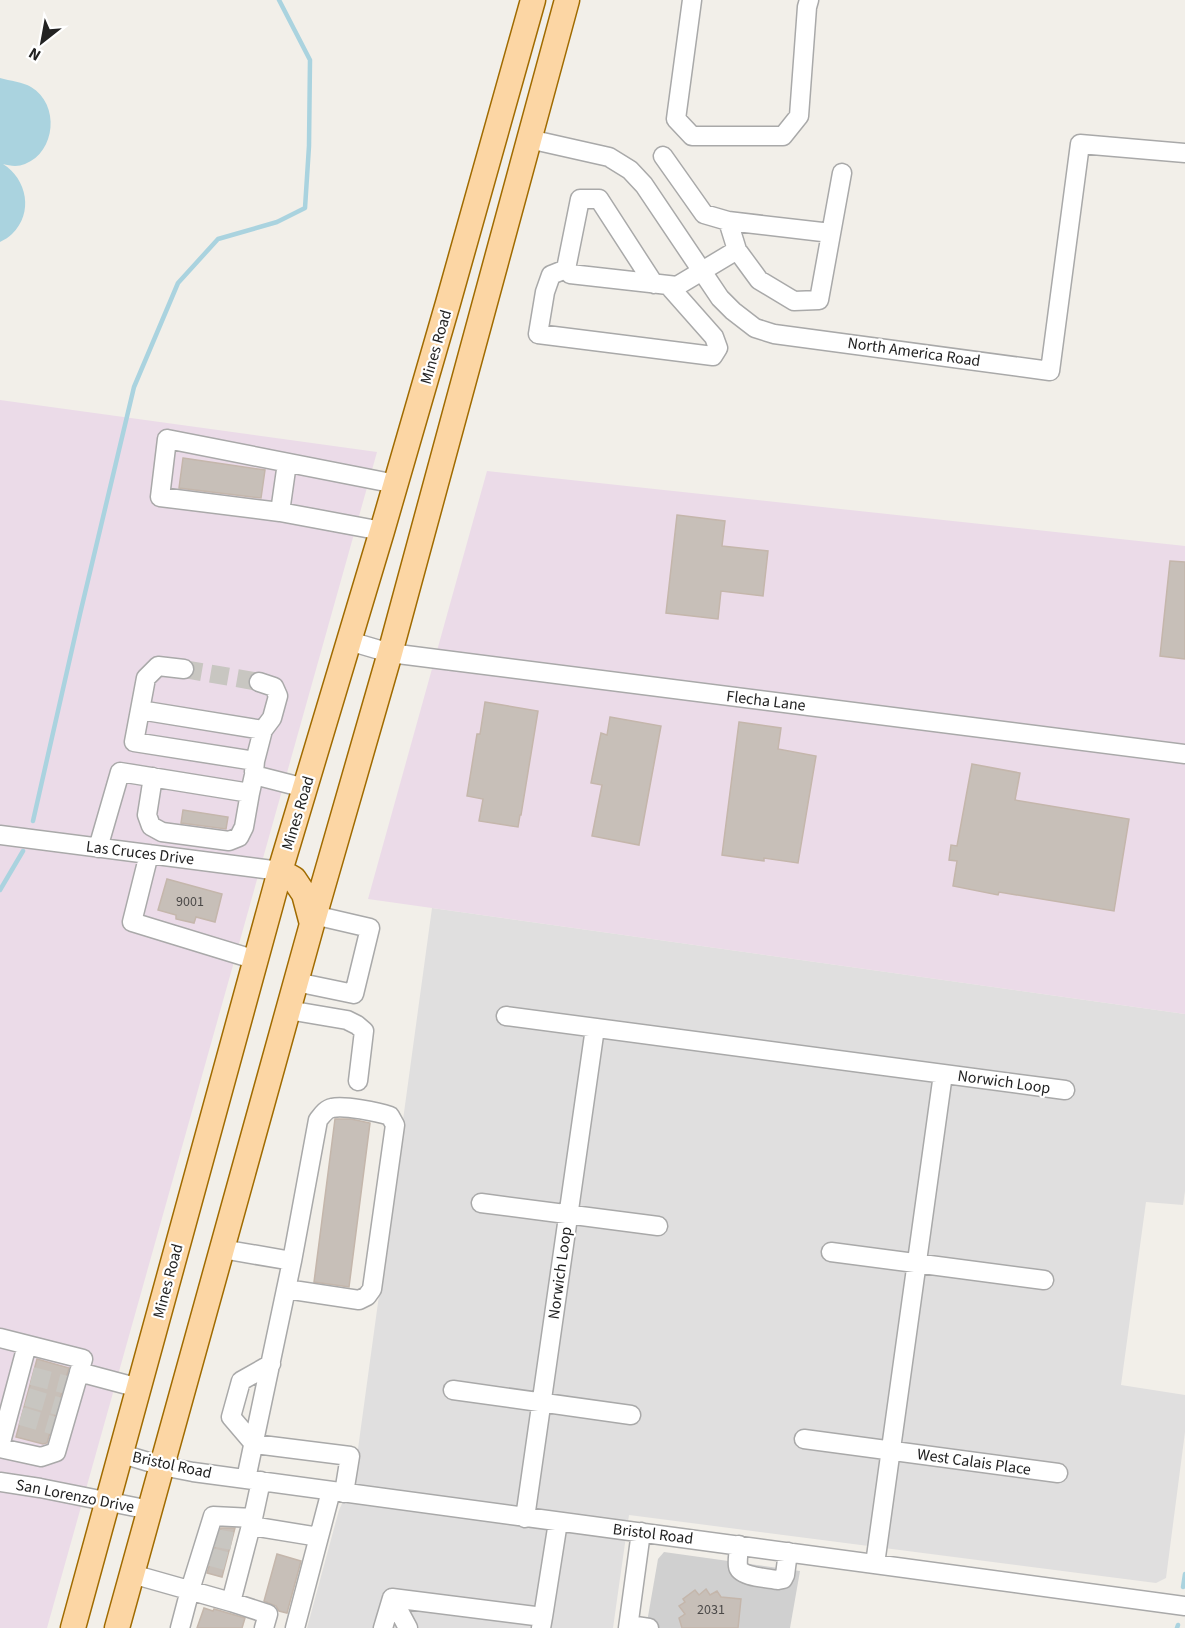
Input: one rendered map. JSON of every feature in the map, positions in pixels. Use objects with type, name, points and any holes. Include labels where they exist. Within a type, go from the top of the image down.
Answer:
[{"type":"main road","name":"Mines Road","points":[[73,1628],[280,871],[396,484],[532,0]]},
{"type":"main road","points":[[117,1628],[313,919],[390,653],[567,0]]},
{"type":"main road","points":[[280,871],[294,879],[304,894],[313,919]]},
{"type":"street","points":[[692,0],[676,119],[692,136],[783,136],[799,116],[809,0]]},
{"type":"street","name":"North America Road","points":[[529,139],[609,157],[630,170],[644,185],[720,298],[755,328],[774,334],[1050,370],[1080,144],[1185,153]]},
{"type":"street","points":[[663,156],[704,214],[728,221],[831,233]]},
{"type":"street","points":[[728,221],[737,250],[759,280],[794,301],[819,300],[842,173]]},
{"type":"street","points":[[580,199],[599,199],[661,285],[714,337],[718,348],[712,356],[538,334],[545,292],[551,275],[566,270],[580,199]]},
{"type":"street","points":[[566,270],[570,274],[676,286],[737,250]]},
{"type":"street","points":[[382,531],[280,512],[160,497],[167,440],[396,484]]},
{"type":"street","points":[[280,512],[287,463]]},
{"type":"street","name":"Flecha Lane","points":[[349,641],[390,653],[1185,754]]},
{"type":"street","points":[[98,848],[120,772],[134,742],[146,678],[158,666],[184,669]]},
{"type":"street","points":[[153,777],[147,815],[151,825],[162,832],[229,841],[239,837],[244,827],[263,730],[272,718],[278,696],[274,687],[259,682]]},
{"type":"street","points":[[140,710],[263,730]]},
{"type":"street","points":[[134,742],[253,776],[305,788]]},
{"type":"street","points":[[120,772],[153,777],[253,776]]},
{"type":"street","name":"Las Cruces Drive","points":[[0,835],[280,871]]},
{"type":"street","points":[[149,854],[132,922],[256,960]]},
{"type":"street","points":[[296,982],[354,994],[371,922],[313,919]]},
{"type":"street","points":[[288,1010],[347,1020],[364,1031],[358,1081]]},
{"type":"street","name":"Norwich Loop","points":[[506,1016],[1065,1090]]},
{"type":"street","name":"Norwich Loop","points":[[525,1518],[595,1028]]},
{"type":"street","name":"Norwich Loop","points":[[876,1564],[943,1074]]},
{"type":"street","points":[[252,1522],[254,1444],[271,1364],[286,1289],[292,1261],[318,1120],[324,1112],[333,1107],[374,1111],[390,1116],[395,1125],[372,1289],[367,1296],[359,1300],[286,1289]]},
{"type":"street","points":[[481,1203],[658,1226]]},
{"type":"street","points":[[222,1249],[292,1261]]},
{"type":"street","points":[[831,1252],[1044,1280]]},
{"type":"street","points":[[0,1338],[83,1359],[64,1408],[56,1452],[41,1457],[0,1447],[15,1414],[26,1374],[27,1345]]},
{"type":"street","points":[[132,1574],[248,1613],[263,1623],[278,1623],[295,1627],[319,1537],[350,1456],[254,1444],[231,1417],[241,1381],[271,1364]]},
{"type":"street","points":[[73,1382],[139,1388]]},
{"type":"street","points":[[453,1390],[631,1415]]},
{"type":"street","name":"West Calais Place","points":[[804,1439],[1058,1473]]},
{"type":"street","name":"Bristol Road","points":[[122,1454],[162,1466],[254,1480],[1185,1606]]},
{"type":"street","name":"San Lorenzo Drive","points":[[0,1482],[150,1510]]},
{"type":"street","points":[[231,1602],[219,1559],[225,1540],[213,1516],[319,1537]]},
{"type":"street","points":[[180,1628],[189,1594],[219,1559],[225,1540],[252,1522]]},
{"type":"street","points":[[392,1598],[542,1623],[558,1522]]},
{"type":"street","points":[[642,1532],[629,1626],[648,1628]]},
{"type":"street","points":[[739,1545],[739,1570],[744,1574],[778,1580],[783,1579],[785,1575],[789,1552]]},
{"type":"street","points":[[189,1594],[231,1602],[263,1623]]},
{"type":"street","points":[[383,1628],[392,1598]]},
{"type":"street","points":[[392,1598],[408,1628]]},
{"type":"shaded area","points":[[0,400],[377,452],[47,1628],[0,1628]]},
{"type":"shaded area","points":[[487,471],[1185,546],[1185,1014],[368,899]]},
{"type":"shaded area","points":[[432,908],[1185,1014],[1185,1191],[1183,1205],[1146,1202],[1121,1385],[1185,1395],[1185,1432],[1166,1578],[1156,1583],[629,1515],[613,1628],[307,1628],[339,1510],[354,1478]]},
{"type":"shaded area","points":[[664,1552],[800,1571],[790,1628],[646,1628],[658,1559]]},
{"type":"water","points":[[0,78],[28,85],[40,95],[47,105],[50,127],[48,139],[35,158],[20,166],[3,164],[18,178],[25,197],[25,207],[19,226],[0,242]]},
{"type":"building","points":[[183,458],[265,470],[261,498],[179,488]]},
{"type":"building","points":[[677,515],[725,521],[722,546],[768,551],[763,596],[721,591],[718,619],[666,613]]},
{"type":"building","points":[[1170,561],[1185,562],[1185,659],[1160,656]]},
{"type":"building","points":[[485,702],[538,711],[518,827],[479,821],[483,799],[467,796],[477,734],[480,734]]},
{"type":"building","points":[[610,717],[661,726],[639,845],[592,836],[602,785],[591,783],[601,733],[607,735]]},
{"type":"building","points":[[739,722],[781,728],[778,749],[816,756],[798,863],[722,855]]},
{"type":"building","points":[[972,764],[1020,773],[1015,800],[1129,819],[1114,911],[999,892],[998,895],[953,886],[957,861],[949,860],[951,845],[957,846]]},
{"type":"building","points":[[183,810],[228,817],[226,829],[181,823]]},
{"type":"building","points":[[167,879],[222,894],[215,922],[196,917],[194,923],[176,919],[176,915],[158,910]]},
{"type":"building","points":[[335,1119],[351,1119],[370,1123],[349,1287],[314,1282]]},
{"type":"building","points":[[37,1359],[69,1368],[47,1443],[43,1444],[16,1437]]},
{"type":"building","points":[[221,1528],[235,1528],[222,1577],[207,1573]]},
{"type":"building","points":[[277,1554],[301,1561],[287,1613],[279,1611],[276,1606],[264,1601]]},
{"type":"building","points":[[706,1589],[710,1595],[717,1591],[721,1597],[741,1599],[738,1628],[682,1628],[679,1618],[685,1614],[679,1606],[685,1602],[683,1599],[695,1590],[699,1595]]},
{"type":"building","points":[[204,1608],[245,1618],[242,1628],[197,1628]]},
{"type":"waterway","points":[[33,821],[134,387],[178,283],[218,239],[277,222],[305,208],[309,146],[310,60],[279,0]]},
{"type":"waterway","points":[[0,890],[23,851]]},
{"type":"waterway","points":[[1183,1587],[1185,1574]]},
{"type":"tunnel","points":[[184,669],[259,682]]},
{"type":"tunnel","points":[[32,1376],[67,1385]]},
{"type":"tunnel","points":[[27,1397],[61,1407]]},
{"type":"tunnel","points":[[21,1416],[55,1426]]},
{"type":"tunnel","points":[[216,1538],[232,1541]]},
{"type":"tunnel","points":[[211,1557],[226,1561]]}]
